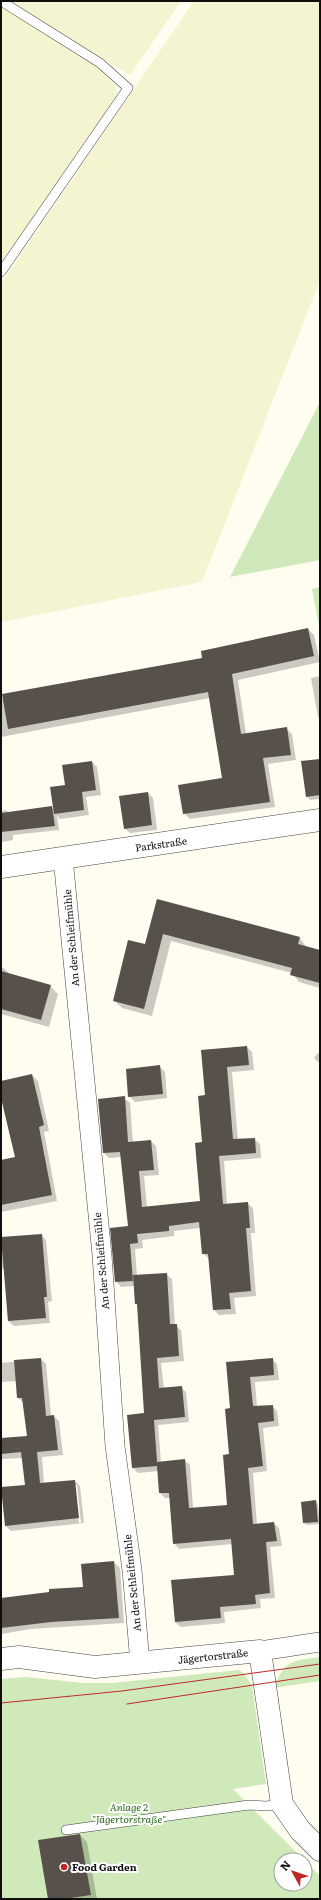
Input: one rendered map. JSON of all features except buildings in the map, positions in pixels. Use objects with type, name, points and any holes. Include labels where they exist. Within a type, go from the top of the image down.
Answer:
[{"type":"street","name":"Parkstraße","points":[[1,867],[320,820]]},
{"type":"street","name":"An der Schleifmühle","points":[[63,858],[102,1255],[115,1446],[132,1570],[140,1663]]},
{"type":"street","points":[[260,1651],[320,1642]]},
{"type":"street","name":"Jägertorstraße","points":[[1,1659],[19,1657],[95,1667],[260,1651],[282,1804],[300,1830],[320,1850]]},
{"type":"lane","points":[[1,1],[100,63],[128,88],[1,272]]},
{"type":"lane","points":[[66,1830],[249,1805],[266,1806],[282,1804]]},
{"type":"green space","points":[[9,1],[181,1],[130,75]]},
{"type":"green space","points":[[194,1],[320,1],[320,280],[202,582],[1,622],[1,284]]},
{"type":"green space","points":[[1,6],[99,68],[115,86],[117,95],[1,263]]},
{"type":"green space","points":[[320,402],[320,560],[230,577]]},
{"type":"green space","points":[[320,587],[320,631],[312,589]]},
{"type":"green space","points":[[320,1657],[320,1681],[274,1688],[282,1671],[291,1663],[303,1659]]},
{"type":"green space","name":"Anlage 2 \"Jägertorstraße\"","points":[[239,1670],[244,1674],[252,1685],[266,1784],[233,1789],[296,1852],[273,1852],[273,1892],[313,1892],[313,1869],[320,1876],[320,1899],[1,1899],[1,1679],[26,1677],[84,1683],[112,1683]]},
{"type":"tram line","points":[[1,1703],[122,1691],[320,1664]]},
{"type":"tram line","points":[[127,1704],[320,1675]]},
{"type":"place","name":"Food Garden","points":[[64,1867]]}]
